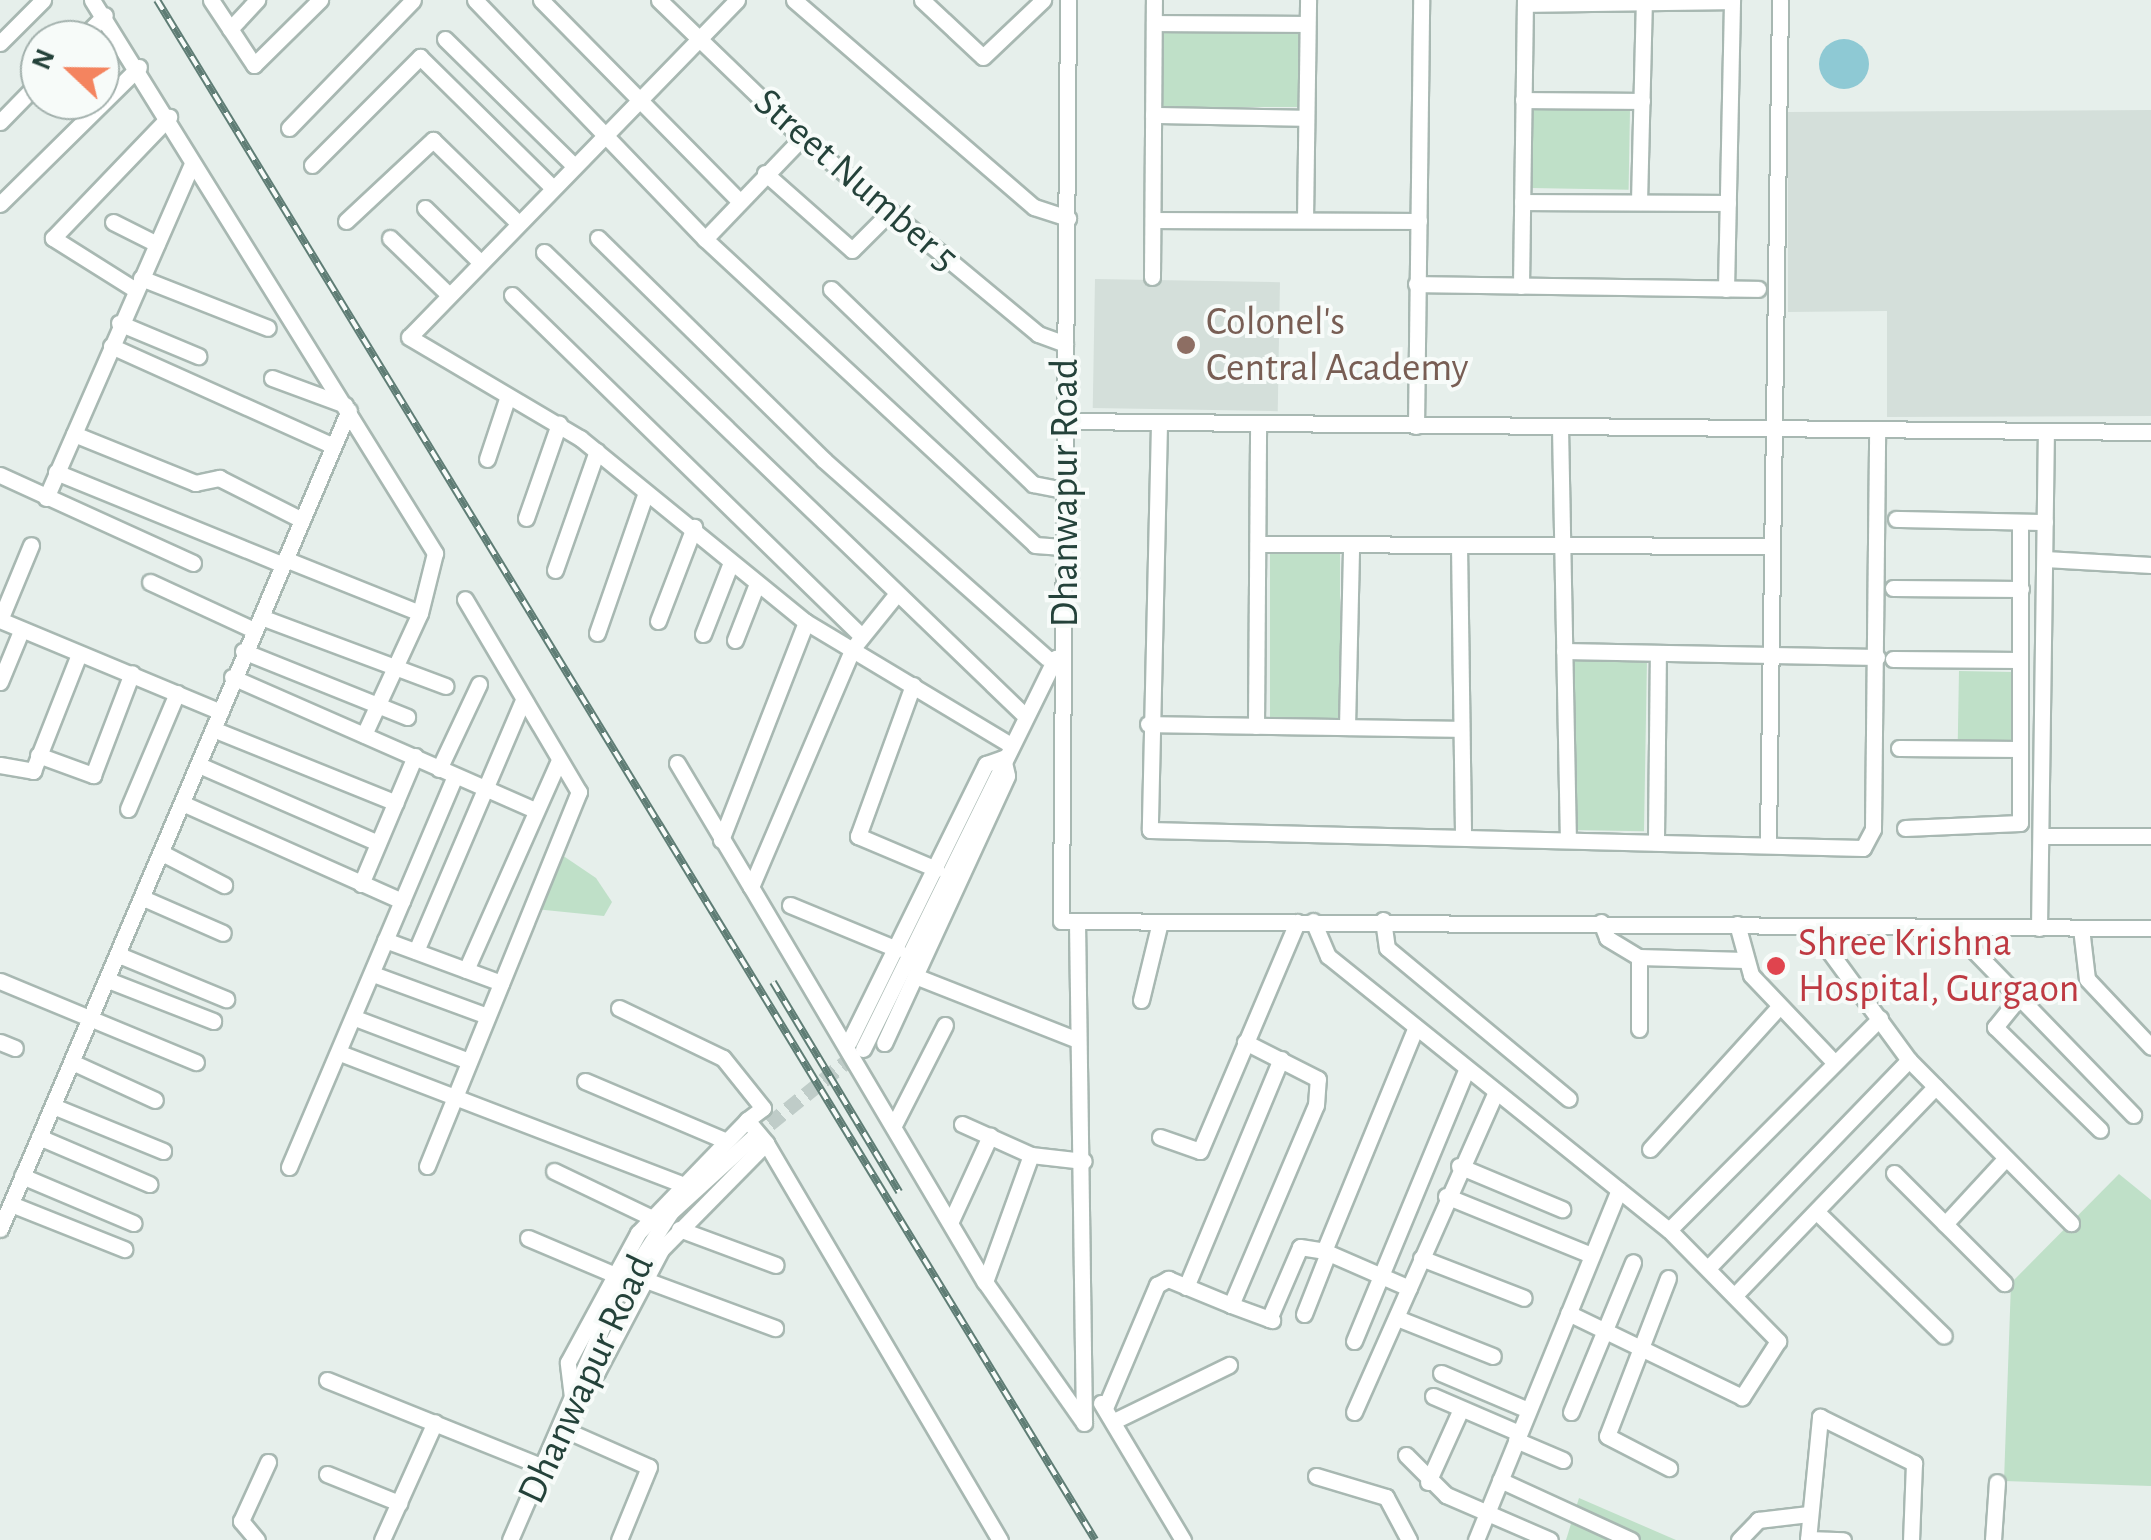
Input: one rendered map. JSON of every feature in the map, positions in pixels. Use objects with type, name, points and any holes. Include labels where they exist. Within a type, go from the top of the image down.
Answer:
[{"type":"street","points":[[0,44],[43,0]]},
{"type":"street","points":[[92,0],[139,67],[192,164],[435,553],[420,613],[391,665],[364,734]]},
{"type":"street","points":[[210,0],[254,66],[320,0]]},
{"type":"street","points":[[230,29],[256,0]]},
{"type":"street","points":[[290,128],[414,0]]},
{"type":"street","points":[[476,0],[706,239],[1034,545],[1066,547]]},
{"type":"street","points":[[540,0],[638,94],[739,201]]},
{"type":"street","name":"Street Number 5","points":[[659,0],[802,138],[1038,334],[1065,344]]},
{"type":"street","points":[[736,0],[638,94],[447,293],[411,340],[559,424],[694,527],[756,586],[806,622],[857,641]]},
{"type":"street","points":[[794,0],[1034,208],[1068,218]]},
{"type":"street","points":[[922,0],[983,57],[1043,0]]},
{"type":"street","name":"Dhanwapur Road","points":[[856,1046],[1006,751],[1022,712],[1056,658],[1066,547],[1068,0]]},
{"type":"street","points":[[1152,277],[1154,0]]},
{"type":"street","points":[[1305,220],[1308,0]]},
{"type":"street","points":[[1416,426],[1422,0]]},
{"type":"street","points":[[1520,286],[1525,2],[1732,0],[1726,288]]},
{"type":"street","points":[[1768,840],[1780,0]]},
{"type":"street","points":[[1639,202],[1644,2]]},
{"type":"street","points":[[100,20],[105,15]]},
{"type":"street","points":[[1154,22],[1307,24]]},
{"type":"street","points":[[445,39],[572,164]]},
{"type":"street","points":[[312,165],[420,57],[550,186]]},
{"type":"street","points":[[0,204],[139,67]]},
{"type":"street","points":[[1523,100],[1642,101]]},
{"type":"street","points":[[0,122],[20,102]]},
{"type":"street","points":[[1153,115],[1306,118]]},
{"type":"street","points":[[169,117],[55,236],[55,246],[138,284],[268,328]]},
{"type":"street","points":[[706,239],[802,138]]},
{"type":"street","points":[[346,221],[433,140],[516,222]]},
{"type":"street","points":[[46,498],[192,164]]},
{"type":"street","points":[[765,173],[852,250],[891,212]]},
{"type":"street","points":[[1522,202],[1728,203]]},
{"type":"street","points":[[425,208],[479,261]]},
{"type":"street","points":[[1153,220],[1418,220]]},
{"type":"street","points":[[113,222],[157,244]]},
{"type":"street","points":[[390,238],[447,293]]},
{"type":"street","points":[[598,238],[824,460],[1056,658],[1058,914],[1077,927],[1160,922],[1383,920],[1737,924],[1813,929],[2151,928]]},
{"type":"street","points":[[544,252],[895,596],[1022,712]]},
{"type":"street","points":[[1416,284],[1758,289]]},
{"type":"street","points":[[831,289],[1034,484],[1064,490]]},
{"type":"street","points":[[512,295],[857,641],[1006,751]]},
{"type":"street","points":[[119,324],[198,356]]},
{"type":"street","points":[[111,346],[333,446]]},
{"type":"street","points":[[272,378],[347,407]]},
{"type":"street","points":[[487,458],[508,396]]},
{"type":"street","points":[[0,1229],[144,898],[232,677],[347,407]]},
{"type":"street","points":[[1065,421],[2151,432]]},
{"type":"street","points":[[526,518],[559,424]]},
{"type":"street","points":[[1159,424],[1148,724],[1150,830],[1656,837],[1870,845],[1885,658],[1877,430]]},
{"type":"street","points":[[1256,726],[1258,424]]},
{"type":"street","points":[[1560,427],[1568,836]]},
{"type":"street","points":[[2039,928],[2046,432]]},
{"type":"street","points":[[74,434],[195,483],[219,478],[302,520]]},
{"type":"street","points":[[556,570],[597,451]]},
{"type":"street","points":[[56,472],[420,613]]},
{"type":"street","points":[[0,475],[193,563]]},
{"type":"street","points":[[597,633],[646,492]]},
{"type":"street","points":[[1896,518],[2045,522]]},
{"type":"street","points":[[1905,828],[2016,828],[2020,522]]},
{"type":"street","points":[[658,621],[694,527]]},
{"type":"street","points":[[1258,544],[1770,546]]},
{"type":"street","points":[[1347,727],[1351,544]]},
{"type":"street","points":[[31,545],[6,591],[0,620],[220,712]]},
{"type":"street","points":[[1459,545],[1462,836]]},
{"type":"street","points":[[2045,559],[2151,565]]},
{"type":"street","points":[[703,634],[730,565]]},
{"type":"street","points":[[150,582],[257,623],[446,686]]},
{"type":"street","points":[[735,640],[756,586]]},
{"type":"street","points":[[1893,588],[2020,589]]},
{"type":"street","points":[[751,887],[857,641],[895,596]]},
{"type":"street","points":[[426,1166],[578,792],[465,599]]},
{"type":"street","points":[[721,840],[806,622]]},
{"type":"street","points":[[0,682],[21,631]]},
{"type":"street","points":[[1564,650],[1768,658],[2020,660]]},
{"type":"street","points":[[243,652],[407,717]]},
{"type":"street","points":[[0,764],[29,774],[79,654]]},
{"type":"street","points":[[1656,837],[1658,654]]},
{"type":"street","points":[[38,755],[92,775],[132,674]]},
{"type":"street","points":[[232,677],[415,756],[454,779],[535,810]]},
{"type":"street","points":[[438,769],[479,684]]},
{"type":"street","points":[[914,685],[858,836],[936,869]]},
{"type":"street","points":[[128,809],[178,693]]},
{"type":"street","points":[[416,951],[524,700]]},
{"type":"street","points":[[1148,724],[1461,730]]},
{"type":"street","points":[[213,729],[396,803]]},
{"type":"street","points":[[1900,748],[2020,749]]},
{"type":"street","points":[[856,1046],[897,949],[986,764],[1006,751]]},
{"type":"street","points":[[884,1043],[1007,776],[1006,751]]},
{"type":"street","points":[[360,884],[415,756]]},
{"type":"street","points":[[466,970],[558,762]]},
{"type":"street","points":[[677,763],[721,840],[856,1046],[984,1282],[1077,1422],[1091,1413],[1084,1160],[1075,1039],[1077,927]]},
{"type":"street","points":[[199,765],[378,843]]},
{"type":"street","points":[[288,1167],[340,1054],[454,779]]},
{"type":"street","points":[[182,804],[402,900]]},
{"type":"street","points":[[2041,836],[2151,836]]},
{"type":"street","points":[[162,853],[224,884]]},
{"type":"street","points":[[144,898],[223,933]]},
{"type":"street","points":[[790,905],[897,949]]},
{"type":"street","points":[[1383,920],[1387,948],[1569,1099]]},
{"type":"street","points":[[1306,921],[1328,956],[1670,1230],[1778,1341],[1742,1397],[1568,1313]]},
{"type":"street","points":[[1160,1137],[1200,1150],[1245,1042],[1306,921]]},
{"type":"street","points":[[1141,1000],[1160,922]]},
{"type":"street","points":[[1601,922],[1608,938],[1639,957],[1745,960]]},
{"type":"street","points":[[1737,924],[1745,960],[1778,1008],[1833,1061]]},
{"type":"street","points":[[2082,928],[2087,979],[2151,1046]]},
{"type":"street","points":[[2134,928],[2151,944]]},
{"type":"street","points":[[1813,929],[1909,1060],[2071,1224]]},
{"type":"street","points":[[1953,929],[2017,1000],[2133,1115]]},
{"type":"street","points":[[386,940],[500,983]]},
{"type":"street","points":[[119,954],[226,999]]},
{"type":"street","points":[[1639,957],[1639,1029]]},
{"type":"street","points":[[374,974],[487,1016]]},
{"type":"street","points":[[915,976],[1075,1039]]},
{"type":"street","points":[[108,980],[214,1021]]},
{"type":"street","points":[[0,981],[89,1022],[196,1062]]},
{"type":"street","points":[[2017,1000],[1997,1030],[2100,1130]]},
{"type":"street","points":[[572,1397],[568,1362],[613,1274],[650,1217],[724,1140],[762,1108],[723,1058],[619,1008]]},
{"type":"street","points":[[1650,1149],[1778,1008]]},
{"type":"street","points":[[355,1018],[468,1061]]},
{"type":"street","points":[[1670,1230],[1833,1061],[1880,1018]]},
{"type":"street","points":[[895,1123],[944,1025]]},
{"type":"street","points":[[1304,1314],[1416,1027]]},
{"type":"street","points":[[1232,1305],[1320,1090],[1318,1079],[1245,1042]]},
{"type":"street","points":[[340,1054],[680,1183]]},
{"type":"street","points":[[1186,1287],[1281,1060]]},
{"type":"street","points":[[1709,1267],[1909,1060]]},
{"type":"street","points":[[72,1062],[155,1100]]},
{"type":"street","points":[[1354,1340],[1467,1068]]},
{"type":"street","points":[[585,1081],[724,1140]]},
{"type":"street","points":[[1735,1296],[1935,1087]]},
{"type":"street","points":[[1354,1412],[1397,1318],[1458,1166],[1496,1092]]},
{"type":"street","points":[[53,1106],[163,1151]]},
{"type":"street","points":[[747,1120],[1000,1540]]},
{"type":"street","points":[[962,1124],[1032,1155],[1084,1160]]},
{"type":"street","points":[[952,1222],[990,1136]]},
{"type":"street","points":[[39,1137],[149,1184]]},
{"type":"street","points":[[572,1397],[598,1372],[643,1279],[678,1229],[759,1140]]},
{"type":"street","name":"Dhanwapur Road","points":[[510,1540],[572,1397],[643,1252],[671,1212],[759,1140]]},
{"type":"street","points":[[984,1282],[1032,1155]]},
{"type":"street","points":[[1945,1224],[2006,1159]]},
{"type":"street","points":[[1458,1166],[1562,1209]]},
{"type":"street","points":[[554,1171],[650,1217]]},
{"type":"street","points":[[1894,1172],[2004,1283]]},
{"type":"street","points":[[22,1176],[133,1223]]},
{"type":"street","points":[[1476,1540],[1619,1190]]},
{"type":"street","points":[[1446,1196],[1590,1254]]},
{"type":"street","points":[[6,1209],[124,1249]]},
{"type":"street","points":[[1817,1212],[1944,1336]]},
{"type":"street","points":[[678,1229],[776,1264]]},
{"type":"street","points":[[528,1238],[613,1274]]},
{"type":"street","points":[[1109,1415],[1157,1284],[1186,1287],[1270,1320],[1300,1248],[1326,1252],[1408,1288]]},
{"type":"street","points":[[1421,1258],[1524,1298]]},
{"type":"street","points":[[1571,1412],[1634,1262]]},
{"type":"street","points":[[1668,1278],[1607,1440],[1669,1468]]},
{"type":"street","points":[[643,1279],[775,1328]]},
{"type":"street","points":[[1397,1318],[1494,1356]]},
{"type":"street","points":[[1109,1415],[1229,1364]]},
{"type":"street","points":[[1440,1372],[1528,1410]]},
{"type":"street","points":[[326,1380],[543,1467]]},
{"type":"street","points":[[1090,1387],[1183,1540]]},
{"type":"street","points":[[1433,1396],[1562,1460]]},
{"type":"street","points":[[1428,1482],[1461,1409]]},
{"type":"street","points":[[1843,1540],[1808,1540],[1820,1418],[1914,1464],[1911,1540]]},
{"type":"street","points":[[382,1540],[435,1422]]},
{"type":"street","points":[[561,1428],[650,1467],[619,1540]]},
{"type":"street","points":[[1406,1455],[1428,1482],[1486,1514],[1550,1540]]},
{"type":"street","points":[[257,1540],[241,1521],[268,1462]]},
{"type":"street","points":[[327,1474],[399,1503]]},
{"type":"street","points":[[1316,1476],[1386,1497],[1409,1540]]},
{"type":"street","points":[[1500,1480],[1631,1540]]},
{"type":"street","points":[[1993,1540],[1996,1482]]},
{"type":"street","points":[[1739,1540],[1758,1520],[1809,1514]]},
{"type":"shaded area","points":[[2151,110],[2151,416],[1887,417],[1887,311],[1788,312],[1788,112]]},
{"type":"shaded area","name":"Colonel's Central Academy","points":[[1095,279],[1280,282],[1278,411],[1093,408]]},
{"type":"green space","points":[[1161,28],[1299,28],[1299,107],[1161,107]]},
{"type":"green space","points":[[1533,108],[1630,110],[1629,190],[1532,188]]},
{"type":"green space","points":[[1270,553],[1340,553],[1340,720],[1270,720]]},
{"type":"green space","points":[[1572,658],[1647,659],[1644,831],[1569,830]]},
{"type":"green space","points":[[1959,671],[2013,672],[2012,743],[1958,742]]},
{"type":"green space","points":[[559,853],[596,878],[612,902],[604,916],[535,909]]},
{"type":"green space","points":[[2119,1174],[2151,1200],[2151,1486],[2004,1481],[2011,1283]]},
{"type":"green space","points":[[1579,1498],[1676,1540],[1566,1540]]},
{"type":"water","points":[[1844,39],[1862,46],[1869,64],[1862,82],[1844,89],[1826,82],[1819,64],[1826,46]]},
{"type":"tunnel","points":[[752,1138],[862,1049]]},
{"type":"railway","points":[[157,0],[1095,1540]]},
{"type":"railway","points":[[773,982],[899,1192]]},
{"type":"place","name":"Colonel's Central Academy","points":[[1186,345]]},
{"type":"place","name":"Shree Krishna Hospital, Gurgaon","points":[[1776,966]]}]
